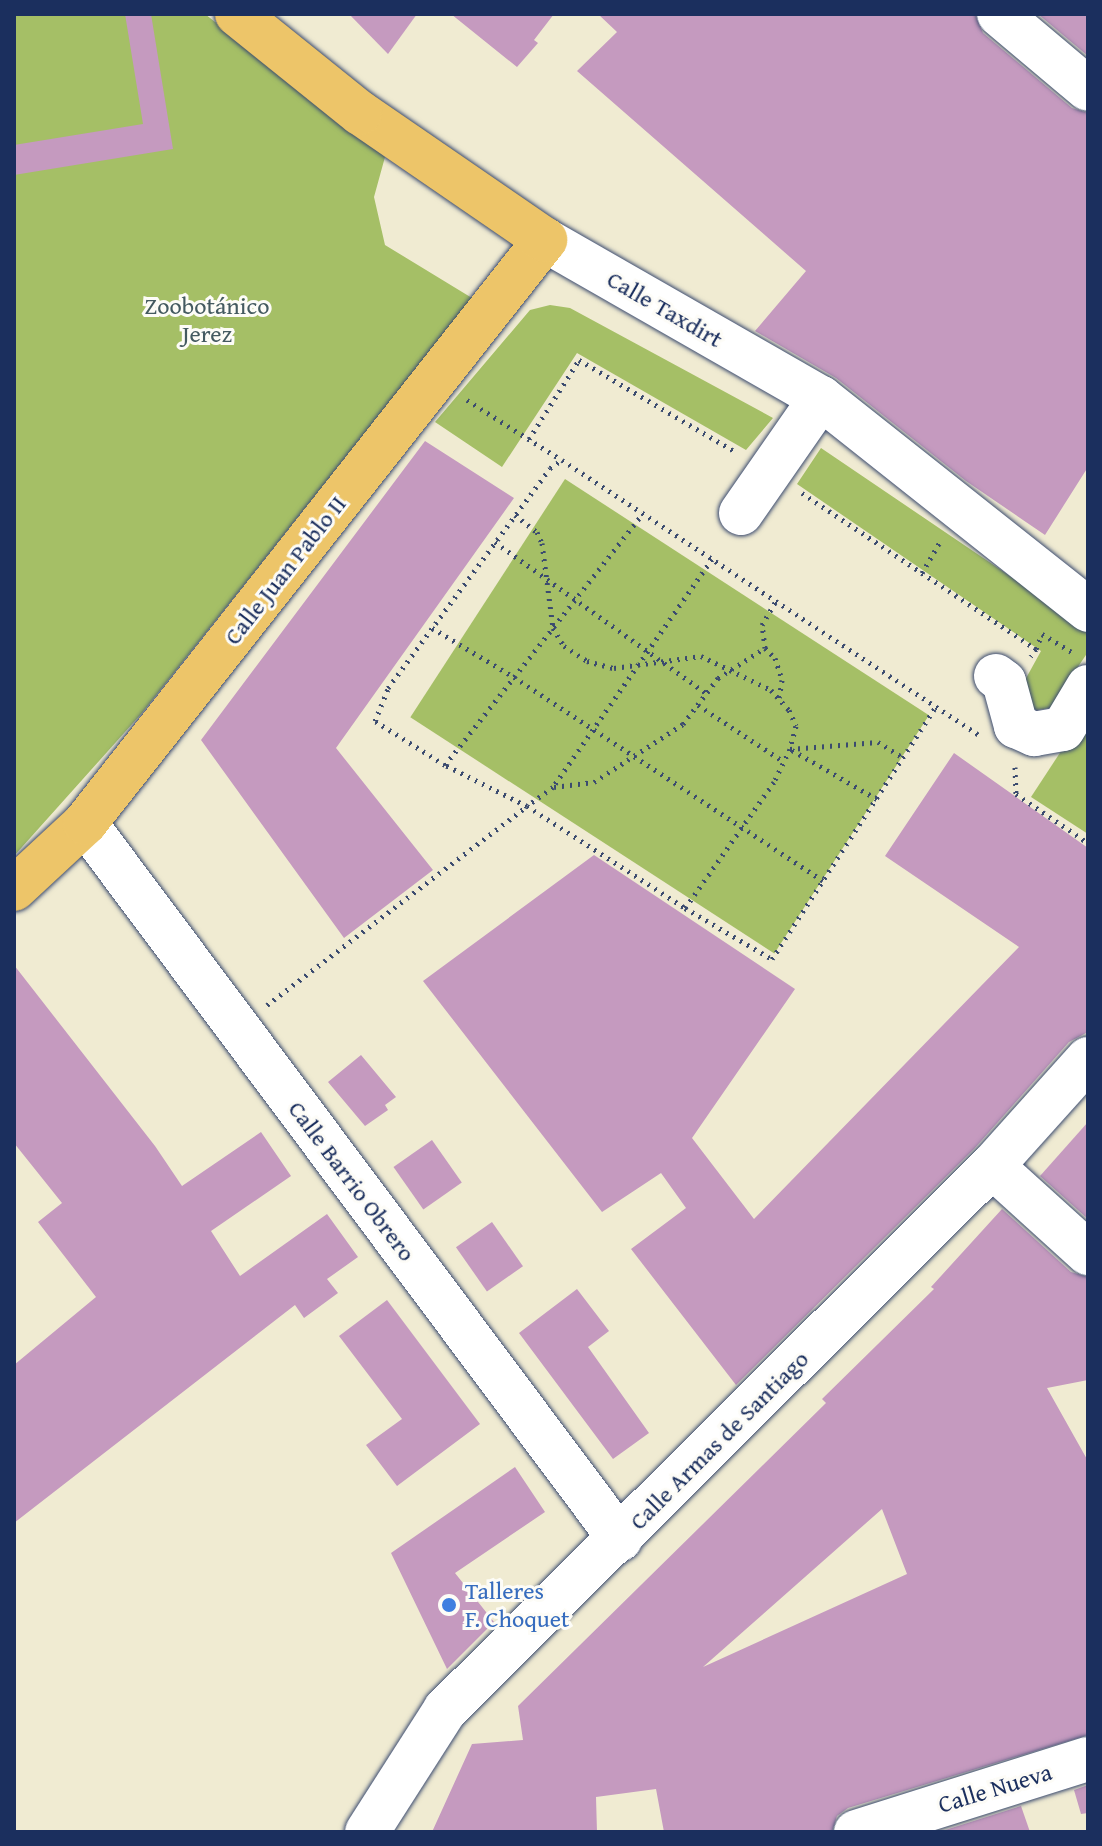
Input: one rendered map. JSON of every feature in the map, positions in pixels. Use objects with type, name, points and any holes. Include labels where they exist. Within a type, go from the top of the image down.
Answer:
[{"type":"main road","name":"Calle Taxdirt","points":[[237,14],[360,113],[545,240]]},
{"type":"main road","name":"Calle Juan Pablo II","points":[[14,889],[85,823],[545,240]]},
{"type":"street","points":[[999,14],[1088,89]]},
{"type":"street","name":"Calle Taxdirt","points":[[545,240],[821,398],[1088,610]]},
{"type":"street","points":[[741,513],[821,398]]},
{"type":"street","points":[[996,676],[1004,682],[1016,726],[1034,734],[1063,729],[1082,671]]},
{"type":"street","name":"Calle Barrio Obrero","points":[[85,823],[620,1539]]},
{"type":"street","name":"Calle Armas de Santiago","points":[[367,1832],[445,1710],[992,1166],[1088,1059]]},
{"type":"street","points":[[992,1166],[1088,1253]]},
{"type":"street","name":"Calle Nueva","points":[[856,1832],[1088,1759]]},
{"type":"path","points":[[435,380],[562,460],[988,741]]},
{"type":"path","points":[[562,460],[550,468],[388,688],[375,721],[445,765],[527,806],[685,908],[772,959],[936,706]]},
{"type":"path","points":[[445,765],[643,513]]},
{"type":"path","points":[[515,515],[537,532],[542,543],[553,628],[564,646],[587,661],[614,668],[664,664],[701,656],[771,690],[796,726],[784,762],[685,908]]},
{"type":"path","points":[[495,542],[706,693]]},
{"type":"path","points":[[237,1028],[553,787],[712,559]]},
{"type":"path","points":[[776,601],[762,625],[765,648],[775,658],[782,680],[779,698]]},
{"type":"path","points":[[432,628],[514,677],[823,881]]},
{"type":"path","points":[[1036,649],[1042,634],[1082,671]]},
{"type":"path","points":[[553,787],[594,782],[683,724],[718,678],[765,648]]},
{"type":"path","points":[[698,705],[784,762]]},
{"type":"path","points":[[1034,734],[1014,758],[1016,794],[1088,843]]},
{"type":"path","points":[[790,749],[878,742],[904,758]]},
{"type":"path","points":[[790,749],[877,799]]},
{"type":"green space","name":"Zoobotánico Jerez","points":[[14,14],[205,14],[385,157],[374,197],[385,245],[472,298],[142,713],[14,856]]},
{"type":"green space","points":[[550,305],[570,308],[773,418],[746,450],[577,353],[502,467],[435,422],[530,310]]},
{"type":"green space","points":[[821,448],[1088,629],[1088,652],[1050,708],[1037,710],[1026,706],[1019,691],[1041,651],[797,484]]},
{"type":"green space","points":[[565,479],[929,715],[774,954],[410,717]]},
{"type":"green space","points":[[1088,710],[1088,834],[1031,797]]},
{"type":"building","points":[[125,14],[151,14],[173,149],[14,175],[14,145],[143,124]]},
{"type":"building","points":[[349,14],[417,14],[388,54]]},
{"type":"building","points":[[451,14],[554,14],[534,40],[538,43],[517,67]]},
{"type":"building","points":[[598,14],[975,14],[983,33],[1072,108],[1088,113],[1088,467],[1045,535],[966,481],[836,378],[755,331],[806,271],[577,71],[617,32]]},
{"type":"building","points":[[1038,14],[1088,14],[1088,56]]},
{"type":"building","points":[[425,441],[514,498],[336,748],[433,870],[344,938],[201,740]]},
{"type":"building","points":[[954,753],[1088,848],[1088,1032],[1069,1042],[974,1149],[736,1385],[631,1249],[686,1208],[661,1173],[602,1212],[423,981],[594,855],[795,989],[692,1138],[754,1219],[1019,947],[885,856]]},
{"type":"building","points":[[14,965],[155,1146],[182,1186],[261,1132],[291,1176],[211,1231],[240,1276],[327,1214],[358,1257],[327,1279],[338,1293],[304,1318],[295,1305],[14,1523],[14,1365],[96,1297],[38,1222],[62,1203],[14,1143]]},
{"type":"building","points":[[361,1055],[396,1097],[385,1105],[388,1110],[365,1126],[328,1082]]},
{"type":"building","points":[[1088,1122],[1088,1219],[1040,1176]]},
{"type":"building","points":[[432,1140],[462,1183],[423,1210],[393,1167]]},
{"type":"building","points":[[1002,1209],[1071,1272],[1088,1277],[1088,1380],[1047,1388],[1088,1461],[1088,1735],[848,1808],[837,1816],[832,1832],[664,1832],[656,1789],[596,1797],[597,1832],[432,1832],[472,1744],[523,1740],[518,1706],[826,1403],[822,1399],[934,1289],[931,1287]],"holes":[[[882,1509],[907,1574],[703,1667]]]},
{"type":"building","points":[[492,1222],[523,1266],[487,1291],[456,1247]]},
{"type":"building","points":[[577,1289],[609,1331],[588,1347],[649,1433],[613,1459],[519,1333]]},
{"type":"building","points":[[387,1300],[480,1424],[397,1486],[366,1445],[402,1419],[339,1336]]},
{"type":"building","points":[[515,1467],[545,1512],[455,1573],[494,1622],[447,1669],[391,1553]]},
{"type":"building","points":[[1088,1785],[1088,1813],[1081,1814],[1074,1790]]},
{"type":"building","points":[[1021,1806],[1030,1832],[939,1832]]},
{"type":"place","name":"Talleres F. Choquet","points":[[449,1605]]}]
